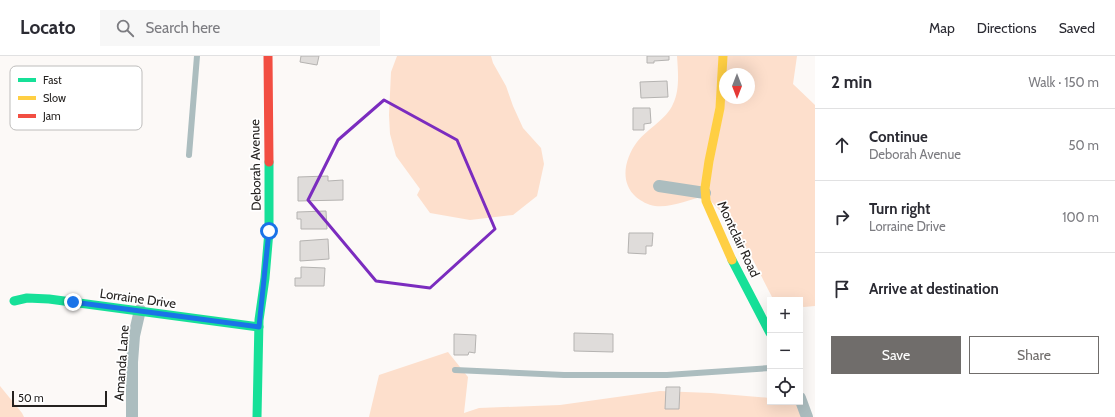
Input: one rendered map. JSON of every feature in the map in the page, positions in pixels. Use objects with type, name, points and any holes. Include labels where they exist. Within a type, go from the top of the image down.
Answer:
[{"type":"street","name":"Deborah Avenue","points":[[257,417],[259,327],[269,231],[268,56]]},
{"type":"street","name":"Montclair Road","points":[[722,56],[720,108],[709,161],[705,193],[706,201],[730,257],[767,327]]},
{"type":"street","points":[[659,186],[705,193]]},
{"type":"street","name":"Lorraine Drive","points":[[14,301],[27,298],[49,299],[259,327]]},
{"type":"street","name":"Amanda Lane","points":[[132,417],[134,342],[140,310]]},
{"type":"street","points":[[803,405],[807,417]]},
{"type":"lane","points":[[189,155],[197,56]]},
{"type":"lane","points":[[455,370],[564,375],[667,375],[767,368]]},
{"type":"highlighted area","points":[[384,100],[457,140],[495,229],[430,288],[376,281],[308,200],[338,140]]},
{"type":"shaded area","points":[[397,56],[491,56],[493,63],[506,86],[523,128],[541,148],[544,164],[537,196],[513,215],[470,220],[430,213],[417,195],[420,189],[396,156],[390,134],[389,115],[391,72]]},
{"type":"shaded area","points":[[677,56],[797,56],[793,84],[815,105],[815,306],[803,307],[803,297],[772,297],[750,254],[721,212],[706,196],[674,205],[655,206],[640,200],[631,191],[627,184],[626,177],[629,155],[637,142],[646,132],[670,110],[677,93]]},
{"type":"shaded area","points":[[448,352],[468,377],[464,413],[479,408],[560,405],[660,391],[711,393],[767,398],[767,405],[801,405],[803,417],[369,417],[379,375]]},
{"type":"shaded area","points":[[0,386],[22,413],[24,417],[0,417]]},
{"type":"building","points":[[301,56],[319,56],[317,65],[300,62]]},
{"type":"building","points":[[647,56],[669,56],[669,60],[647,63]]},
{"type":"building","points":[[667,81],[668,97],[641,98],[640,82]]},
{"type":"building","points":[[633,108],[650,108],[651,123],[644,124],[644,130],[633,130]]},
{"type":"building","points":[[328,176],[328,181],[343,180],[343,200],[298,201],[298,177]]},
{"type":"building","points":[[326,211],[327,229],[301,229],[301,219],[297,219],[297,212]]},
{"type":"building","points":[[629,233],[653,233],[652,246],[646,246],[646,254],[628,253]]},
{"type":"building","points":[[328,239],[329,259],[300,261],[300,241]]},
{"type":"building","points":[[301,267],[325,268],[324,286],[295,286],[295,278],[301,278]]},
{"type":"building","points":[[574,333],[613,334],[613,352],[574,351]]},
{"type":"building","points":[[454,334],[476,335],[475,353],[469,352],[468,355],[454,355]]},
{"type":"building","points":[[666,387],[680,387],[679,409],[665,409]]},
{"type":"traffic: fast","points":[[257,417],[259,320],[265,278],[269,231],[269,162]]},
{"type":"traffic: fast","points":[[732,260],[767,327]]},
{"type":"traffic: fast","points":[[14,301],[27,298],[49,299],[259,327]]},
{"type":"traffic: slow","points":[[723,56],[720,108],[705,188],[706,201],[732,260]]},
{"type":"traffic: jam","points":[[268,56],[269,162]]},
{"type":"route","points":[[73,302],[259,327],[269,231]]}]
